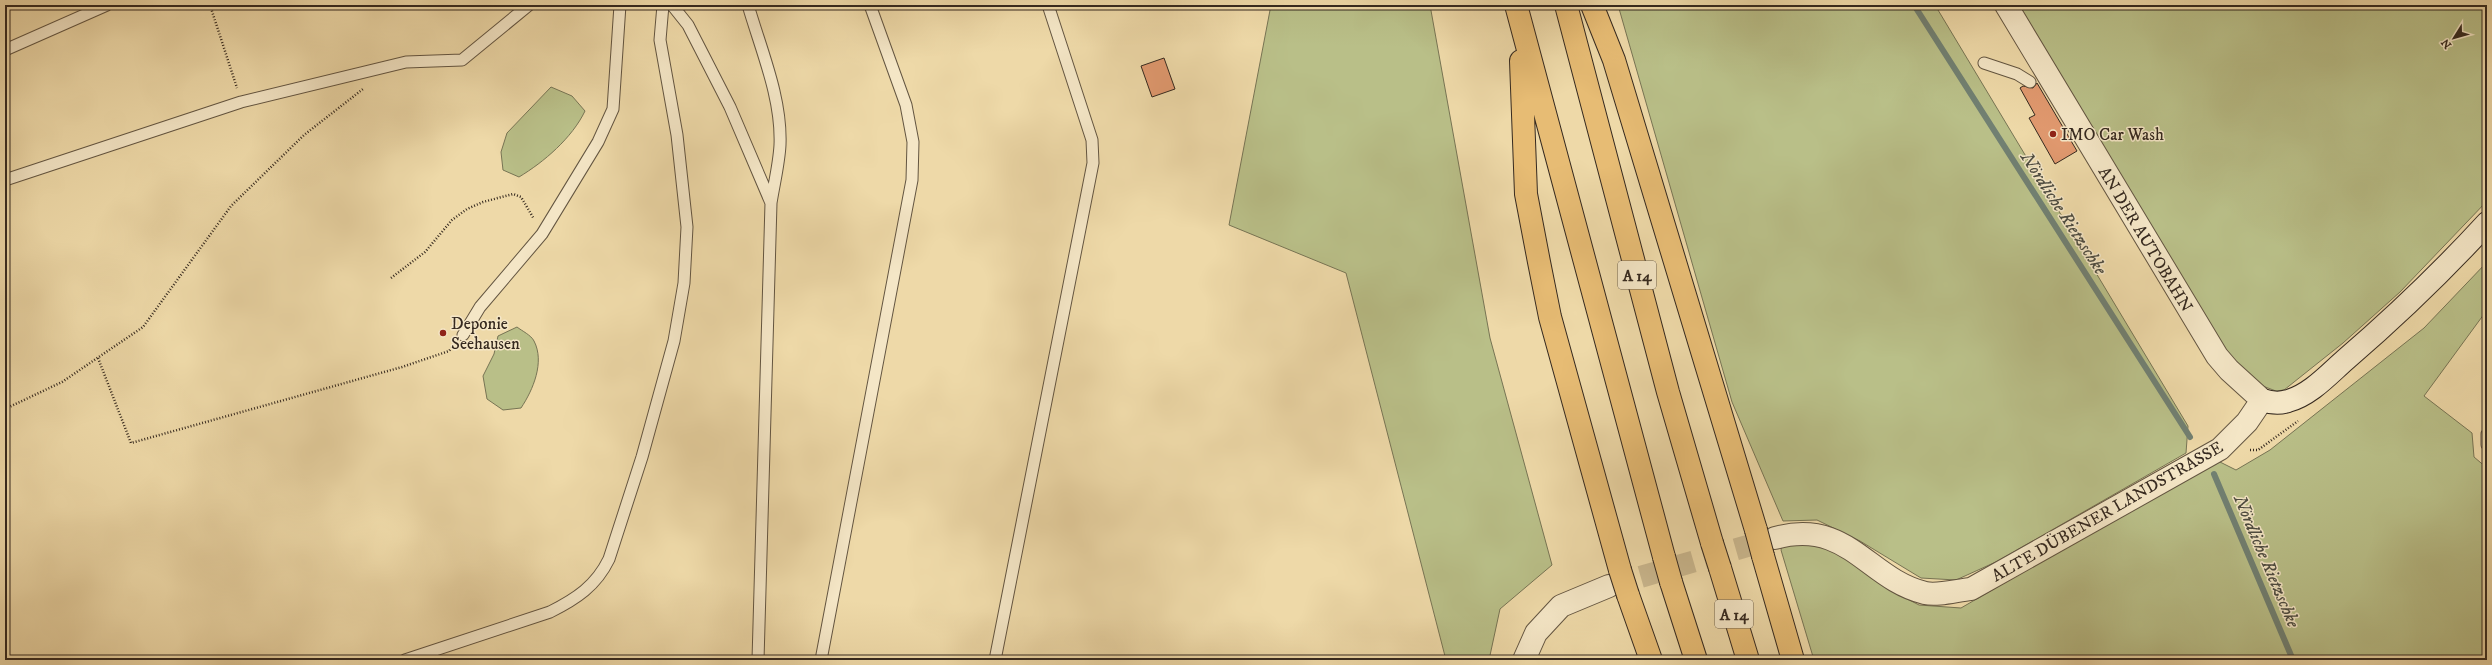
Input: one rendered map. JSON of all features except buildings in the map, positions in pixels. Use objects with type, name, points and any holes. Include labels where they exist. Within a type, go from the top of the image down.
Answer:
[{"type":"highway","name":"A 14","points":[[1566,5],[1668,392],[1748,660]]},
{"type":"highway","points":[[1592,5],[1614,60],[1765,541],[1793,659]]},
{"type":"highway","points":[[1518,13],[1664,557],[1696,660]]},
{"type":"highway","points":[[1518,13],[1526,194],[1550,317],[1619,584],[1634,616],[1651,660]]},
{"type":"highway","points":[[1634,616],[1637,660]]},
{"type":"street","name":"AN DER AUTOBAHN","points":[[2006,5],[2217,356],[2233,375],[2262,400]]},
{"type":"street","points":[[2262,400],[2277,404],[2288,401],[2312,388],[2392,319],[2448,266],[2487,223]]},
{"type":"street","name":"ALTE DÜBENER LANDSTRASSE","points":[[1765,541],[1789,534],[1818,535],[1836,540],[1851,548],[1897,581],[1926,593],[1971,589],[2220,449],[2247,422],[2262,400]]},
{"type":"street","points":[[1524,660],[1536,634],[1561,606],[1619,584]]},
{"type":"lane","points":[[5,50],[106,5]]},
{"type":"lane","points":[[5,180],[241,102],[406,62],[462,60],[529,5]]},
{"type":"lane","points":[[463,335],[480,307],[542,234],[581,172],[613,109],[620,5]]},
{"type":"lane","points":[[405,660],[550,612],[572,601],[602,574],[609,559],[642,457],[674,341],[684,283],[687,227],[677,135],[660,40],[663,5]]},
{"type":"lane","points":[[672,5],[688,25],[726,101],[772,203]]},
{"type":"lane","points":[[748,5],[775,95],[779,121],[780,145],[772,203],[758,660]]},
{"type":"lane","points":[[821,660],[912,180],[913,142],[906,105],[870,5]]},
{"type":"lane","points":[[995,660],[1093,163],[1092,140],[1048,5]]},
{"type":"lane","points":[[1984,62],[2017,74],[2030,82]]},
{"type":"lane","points":[[2487,434],[2487,445]]},
{"type":"path","points":[[210,5],[241,102]]},
{"type":"path","points":[[5,409],[62,382],[143,327],[232,206],[304,135],[364,88]]},
{"type":"path","points":[[391,278],[425,252],[452,220],[467,209],[498,197],[513,194],[521,197],[542,234]]},
{"type":"path","points":[[98,358],[131,443],[402,367],[449,351],[463,335]]},
{"type":"green space","points":[[1271,5],[1430,5],[1490,338],[1552,565],[1500,609],[1489,660],[1446,660],[1346,273],[1229,225]]},
{"type":"green space","points":[[1618,5],[1935,5],[2188,426],[2186,453],[1998,561],[1956,580],[1921,578],[1860,541],[1817,520],[1783,521],[1732,402]]},
{"type":"green space","points":[[2015,5],[2487,5],[2487,201],[2400,292],[2343,343],[2284,390],[2276,391],[2260,385],[2225,351]]},
{"type":"green space","points":[[551,87],[572,96],[585,111],[573,131],[538,164],[519,177],[503,170],[501,152],[507,133]]},
{"type":"green space","points":[[2487,262],[2487,310],[2424,396],[2472,433],[2474,457],[2487,468],[2487,660],[1814,660],[1781,550],[1782,546],[1815,544],[1845,555],[1888,589],[1919,605],[1961,608],[2216,460],[2236,470],[2270,450],[2424,328]]},
{"type":"green space","points":[[517,327],[533,339],[537,349],[538,367],[530,393],[521,408],[503,410],[487,399],[483,376],[494,354],[498,336]]},
{"type":"waterway","name":"Nördliche Rietzschke","points":[[1914,5],[2190,437]]},
{"type":"waterway","name":"Nördliche Rietzschke","points":[[2214,474],[2293,660]]},
{"type":"tunnel","points":[[1609,586],[1775,538]]},
{"type":"place","name":"IMO Car Wash","points":[[2053,134]]},
{"type":"place","name":"Deponie Seehausen","points":[[443,333]]}]
